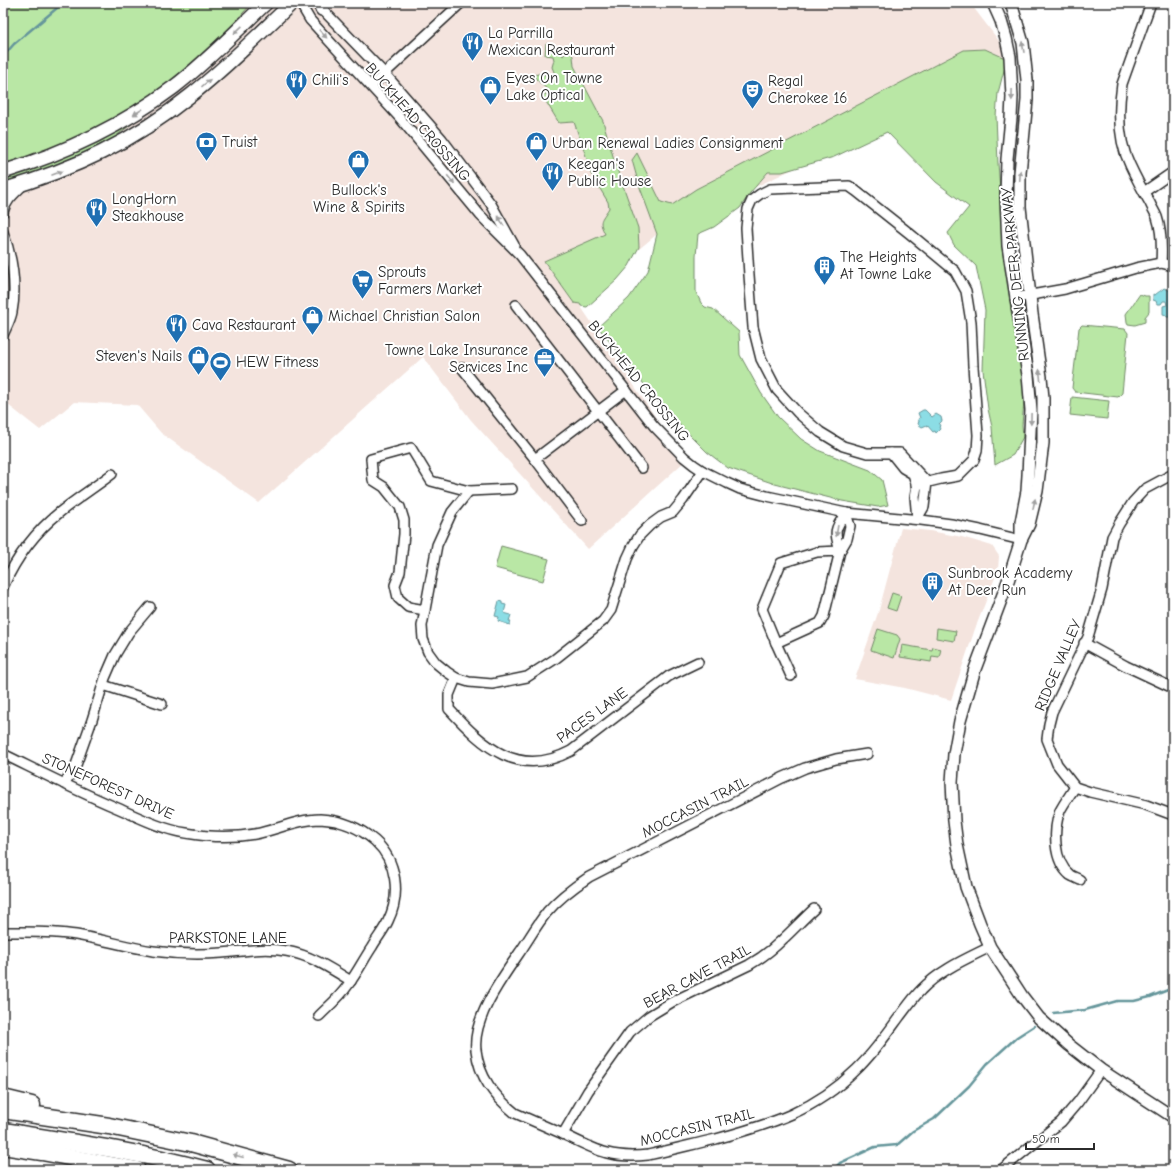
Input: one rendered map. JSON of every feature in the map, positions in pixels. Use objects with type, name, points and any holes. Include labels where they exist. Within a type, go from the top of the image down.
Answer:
[{"type":"highway","points":[[3,1098],[109,1126],[191,1144],[290,1170]]},
{"type":"highway","points":[[3,1110],[109,1126]]},
{"type":"highway","points":[[3,1131],[113,1149],[178,1162],[207,1170]]},
{"type":"highway","points":[[3,1146],[137,1170]]},
{"type":"highway","points":[[3,1157],[85,1170]]},
{"type":"main road","points":[[3,172],[31,163],[78,144],[137,112],[170,89],[192,71],[266,3]]},
{"type":"main road","points":[[3,190],[25,184],[66,169],[91,158],[139,132],[192,95],[218,73],[292,3]]},
{"type":"street","name":"BUCKHEAD CROSSING","points":[[300,3],[310,20],[419,140],[480,215],[520,255],[663,436],[684,457],[703,471],[727,483],[754,493],[800,504],[846,512],[917,519],[966,527],[1021,540]]},
{"type":"street","points":[[371,86],[461,3]]},
{"type":"street","name":"RUNNING DEER PARKWAY","points":[[993,3],[1001,21],[1006,38],[1012,76],[1011,118],[1006,159],[1008,246],[1028,375],[1031,410],[1028,475],[1021,522],[1021,540]]},
{"type":"street","name":"RUNNING DEER PARKWAY","points":[[1011,3],[1023,43],[1027,80],[1027,100],[1019,190],[1043,398],[1043,443],[1040,468],[1029,524],[1021,540],[964,704],[956,737],[952,794],[961,870],[971,902],[990,948],[1013,984],[1039,1018],[1068,1045],[1101,1070],[1173,1117]]},
{"type":"street","points":[[1151,3],[1122,84],[1120,98],[1120,124],[1123,144],[1129,164],[1156,216],[1160,229],[1162,246],[1161,262]]},
{"type":"street","name":"BUCKHEAD CROSSING","points":[[319,5],[385,74],[428,122],[491,204],[520,255]]},
{"type":"street","points":[[1144,192],[1173,172]]},
{"type":"street","points":[[3,212],[9,198],[25,184]]},
{"type":"street","points":[[916,485],[927,482],[958,476],[974,460],[977,451],[978,435],[971,322],[966,291],[955,271],[849,186],[770,189],[760,194],[752,200],[748,209],[746,228],[754,327],[761,360],[777,390],[798,413],[820,432],[843,446],[867,452],[900,453],[927,482],[924,507],[917,519]]},
{"type":"street","points":[[3,231],[10,253],[14,292],[12,313],[3,335]]},
{"type":"street","points":[[1015,298],[1065,289],[1161,262],[1173,266]]},
{"type":"street","points":[[516,305],[642,468]]},
{"type":"street","points":[[462,368],[535,459],[582,521]]},
{"type":"street","points":[[535,459],[626,390]]},
{"type":"street","points":[[425,610],[408,607],[398,598],[395,584],[400,572],[404,520],[400,507],[384,488],[373,480],[371,459],[411,448],[431,481],[469,491],[512,489]]},
{"type":"street","points":[[891,453],[903,468],[913,474],[916,485],[915,497],[917,519]]},
{"type":"street","points":[[469,491],[452,512],[436,544],[422,626],[428,652],[436,663],[456,678],[469,682],[492,684],[527,677],[555,659],[603,621],[611,610],[627,559],[640,535],[650,525],[673,512],[687,496],[703,471]]},
{"type":"street","points":[[3,587],[11,570],[39,531],[58,513],[112,474]]},
{"type":"street","name":"RIDGE VALLEY","points":[[1075,787],[1057,764],[1048,739],[1049,724],[1052,712],[1088,637],[1102,589],[1112,537],[1132,502],[1145,490],[1173,474]]},
{"type":"street","points":[[776,643],[820,623],[824,616],[840,551],[847,539],[850,526],[846,512]]},
{"type":"street","points":[[791,676],[762,609],[781,564],[817,552],[840,551]]},
{"type":"street","points":[[64,784],[76,766],[103,685],[115,656],[137,621],[150,607]]},
{"type":"street","points":[[1084,644],[1173,688]]},
{"type":"street","name":"PACES LANE","points":[[456,678],[449,695],[449,709],[467,728],[490,747],[506,756],[532,762],[546,761],[571,751],[669,676],[698,662]]},
{"type":"street","points":[[103,685],[162,704]]},
{"type":"street","name":"STONEFOREST DRIVE","points":[[3,754],[64,784],[158,826],[184,833],[211,836],[238,836],[255,834],[318,819],[345,823],[358,828],[369,836],[379,845],[393,868],[395,882],[393,909],[388,922],[348,986],[319,1016]]},
{"type":"street","name":"MOCCASIN TRAIL","points":[[867,754],[836,759],[805,768],[782,778],[589,877],[568,892],[547,912],[496,987],[486,1007],[477,1035],[476,1049],[480,1072],[487,1084],[504,1104],[515,1112],[583,1145],[598,1151],[621,1156],[664,1152],[739,1133],[791,1115],[804,1109],[828,1093],[855,1071],[874,1051],[920,990],[947,969],[990,948]]},
{"type":"street","points":[[1080,880],[1069,874],[1061,863],[1056,851],[1057,824],[1060,811],[1075,787],[1146,805],[1173,815]]},
{"type":"street","name":"BEAR CAVE TRAIL","points":[[563,1134],[588,1091],[630,1032],[649,1016],[672,1002],[761,958],[814,909]]},
{"type":"street","name":"PARKSTONE LANE","points":[[3,932],[45,932],[76,935],[123,946],[180,954],[207,954],[273,949],[286,951],[312,959],[351,981]]},
{"type":"street","points":[[1001,1170],[1061,1122],[1078,1102],[1101,1070]]},
{"type":"shaded area","points":[[252,3],[970,3],[1015,62],[657,234],[577,301],[685,461],[588,549],[471,420],[423,357],[259,503],[161,433],[137,405],[74,402],[40,430],[3,401],[3,192],[169,95]]},
{"type":"shaded area","points":[[901,528],[930,531],[962,537],[992,546],[999,556],[998,570],[975,629],[951,700],[905,688],[855,679],[879,610]]},
{"type":"green space","points":[[3,3],[252,3],[169,95],[102,147],[3,192]]},
{"type":"green space","points":[[546,43],[561,51],[563,56],[567,52],[570,52],[573,56],[574,66],[603,121],[615,163],[638,228],[639,247],[629,266],[617,280],[587,307],[574,303],[544,261],[605,234],[601,221],[609,208],[608,202],[591,174],[574,122],[559,123],[542,95],[551,93],[536,79],[534,75],[542,73],[551,79],[556,77],[552,67],[554,60],[553,56],[545,55]]},
{"type":"green space","points":[[985,49],[1007,59],[998,93],[996,116],[998,163],[1011,311],[1026,377],[1022,425],[1023,437],[1013,455],[995,465],[992,427],[983,370],[985,310],[976,266],[954,245],[948,233],[969,207],[936,182],[887,132],[834,157],[782,172],[768,172],[750,193],[740,208],[714,227],[698,234],[696,256],[696,292],[701,303],[705,307],[713,309],[739,332],[740,355],[761,393],[778,417],[801,439],[820,451],[870,470],[882,480],[888,505],[878,507],[842,501],[775,484],[728,468],[707,452],[664,409],[598,327],[629,298],[648,271],[657,234],[639,185],[632,160],[637,153],[661,202],[672,205],[696,189],[964,50]]},
{"type":"green space","points":[[1140,294],[1149,296],[1149,312],[1145,317],[1145,322],[1135,325],[1128,324],[1126,314]]},
{"type":"green space","points":[[1082,325],[1125,329],[1128,333],[1122,393],[1118,397],[1075,392],[1072,388],[1079,328]]},
{"type":"green space","points":[[1072,397],[1109,401],[1107,419],[1070,415]]},
{"type":"green space","points":[[501,546],[549,559],[543,581],[495,568]]},
{"type":"green space","points":[[892,593],[901,596],[896,611],[887,608]]},
{"type":"green space","points":[[937,628],[956,631],[954,641],[936,638]]},
{"type":"green space","points":[[878,629],[897,635],[900,639],[894,658],[871,650]]},
{"type":"green space","points":[[902,645],[932,650],[933,647],[941,649],[939,657],[932,656],[931,662],[900,657]]},
{"type":"water","points":[[1164,288],[1173,292],[1173,319],[1163,314],[1163,306],[1167,305],[1166,301],[1163,301],[1161,304],[1157,304],[1156,301],[1153,300],[1153,294],[1155,295]]},
{"type":"water","points":[[925,410],[932,417],[936,414],[941,417],[942,421],[939,424],[940,429],[936,433],[935,431],[933,432],[927,425],[922,427],[918,424],[918,419],[920,418],[918,413]]},
{"type":"water","points":[[499,601],[506,605],[504,613],[511,615],[509,621],[511,621],[510,625],[498,621],[499,617],[495,616]]},
{"type":"waterway","points":[[3,55],[63,3]]},
{"type":"waterway","points":[[1053,1013],[1085,1010],[1117,1001],[1134,1001],[1150,997],[1173,988]]},
{"type":"waterway","points":[[833,1170],[840,1163],[875,1147],[897,1145],[913,1131],[934,1119],[969,1086],[987,1064],[1017,1037],[1034,1026]]},
{"type":"place","name":"La Parrilla Mexican Restaurant","points":[[472,62]]},
{"type":"place","name":"Chili's","points":[[296,100]]},
{"type":"place","name":"Eyes On Towne Lake Optical","points":[[490,106]]},
{"type":"place","name":"Regal Cherokee 16","points":[[752,110]]},
{"type":"place","name":"Truist","points":[[207,162]]},
{"type":"place","name":"Urban Renewal Ladies Consignment","points":[[536,162]]},
{"type":"place","name":"Bullock's Wine & Spirits","points":[[359,180]]},
{"type":"place","name":"Keegan's Public House","points":[[553,192]]},
{"type":"place","name":"LongHorn Steakhouse","points":[[96,228]]},
{"type":"place","name":"The Heights At Towne Lake","points":[[825,286]]},
{"type":"place","name":"Sprouts Farmers Market","points":[[363,300]]},
{"type":"place","name":"Michael Christian Salon","points":[[312,336]]},
{"type":"place","name":"Cava Restaurant","points":[[177,344]]},
{"type":"place","name":"Steven's Nails","points":[[198,376]]},
{"type":"place","name":"Towne Lake Insurance Services Inc","points":[[544,378]]},
{"type":"place","name":"HEW Fitness","points":[[221,382]]},
{"type":"place","name":"Sunbrook Academy At Deer Run","points":[[932,602]]}]
